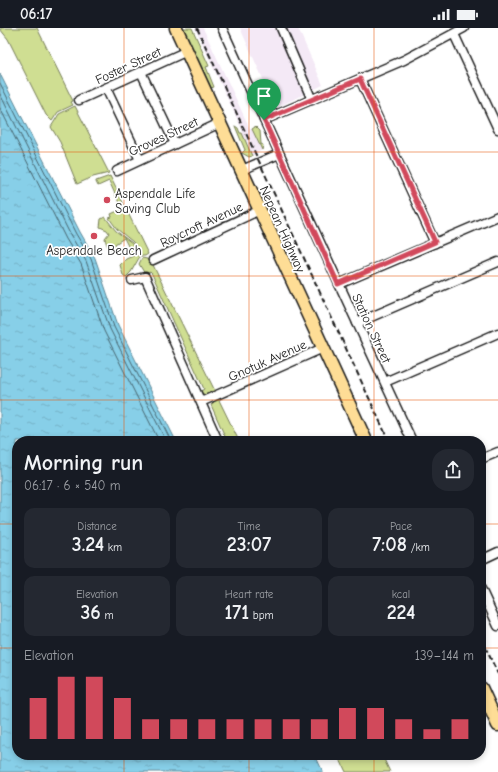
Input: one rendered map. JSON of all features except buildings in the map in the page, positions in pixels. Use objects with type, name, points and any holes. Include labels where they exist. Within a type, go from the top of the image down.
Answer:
[{"type":"highway","name":"Nepean Highway","points":[[176,28],[364,436]]},
{"type":"highway","points":[[486,699],[498,725]]},
{"type":"street","name":"Station Street","points":[[222,28],[338,284],[410,436]]},
{"type":"street","points":[[281,28],[312,100]]},
{"type":"street","points":[[264,120],[404,60],[464,28]]},
{"type":"street","points":[[454,34],[498,129]]},
{"type":"street","name":"Foster Street","points":[[79,100],[186,51]]},
{"type":"street","points":[[141,72],[175,144]]},
{"type":"street","points":[[360,79],[435,242]]},
{"type":"street","points":[[106,88],[140,160]]},
{"type":"street","name":"Groves Street","points":[[117,171],[220,123]]},
{"type":"street","points":[[242,170],[279,154]]},
{"type":"street","name":"Roycroft Avenue","points":[[153,260],[260,210]]},
{"type":"street","points":[[338,284],[498,216]]},
{"type":"street","points":[[357,323],[498,262]]},
{"type":"street","points":[[132,280],[144,277],[216,436]]},
{"type":"street","points":[[385,382],[498,334]]},
{"type":"street","name":"Gnotuk Avenue","points":[[201,402],[323,348]]},
{"type":"street","points":[[486,457],[498,452]]},
{"type":"street","points":[[486,558],[498,552]]},
{"type":"street","points":[[486,600],[498,626]]},
{"type":"shaded area","points":[[195,28],[203,28],[250,129],[252,129],[262,150],[252,156],[242,133],[243,132]]},
{"type":"shaded area","points":[[240,28],[298,28],[323,85],[276,108]]},
{"type":"green space","points":[[37,28],[73,101],[71,102],[73,105],[58,112],[52,121],[46,115],[8,39],[0,29]]},
{"type":"green space","points":[[183,28],[192,28],[209,66],[206,67],[214,87],[211,88]]},
{"type":"green space","points":[[75,106],[109,173],[93,177],[77,184],[60,142],[51,127],[59,114]]},
{"type":"green space","points":[[235,126],[238,128],[240,133],[242,133],[252,156],[249,157],[242,153],[245,150]]},
{"type":"green space","points":[[255,126],[260,131],[261,144],[263,145],[262,150],[252,129]]},
{"type":"green space","points":[[110,176],[148,254],[145,256],[140,256],[133,242],[117,229],[109,218],[112,217],[111,214],[122,209],[109,181],[98,186],[96,181]]},
{"type":"green space","points":[[105,217],[116,231],[132,243],[139,258],[131,272],[126,277],[123,275],[120,265],[126,259],[133,256],[124,238],[115,244],[116,251],[111,250],[108,247],[105,238],[109,233],[107,230],[100,227],[101,219]]},
{"type":"green space","points":[[142,258],[147,259],[150,264],[152,263],[215,391],[207,395],[203,394],[201,391],[204,389],[152,274],[150,272],[145,274],[139,264]]},
{"type":"green space","points":[[218,398],[237,436],[225,436],[211,405]]},
{"type":"green space","points":[[340,760],[384,760],[390,772],[346,772]]},
{"type":"water","points":[[0,74],[80,232],[95,258],[118,325],[174,436],[12,436],[12,760],[317,760],[323,772],[0,772]]},
{"type":"railway","points":[[197,28],[387,436]]},
{"type":"railway","points":[[486,649],[498,674]]},
{"type":"place","name":"Aspendale Life Saving Club","points":[[107,200]]},
{"type":"place","name":"Aspendale Beach","points":[[94,236]]},
{"type":"route","points":[[360,79],[435,242],[338,284],[264,120],[360,79]]}]
